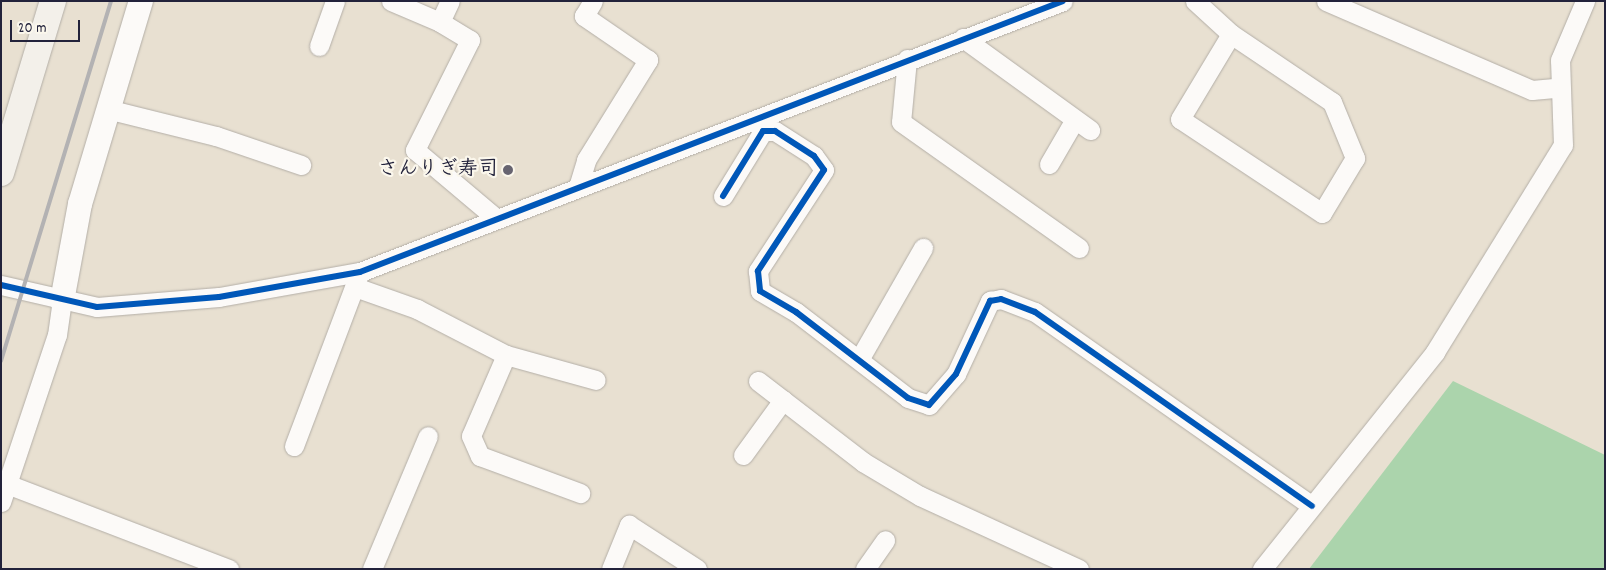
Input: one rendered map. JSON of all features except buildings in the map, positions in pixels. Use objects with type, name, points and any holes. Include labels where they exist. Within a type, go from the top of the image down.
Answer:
[{"type":"main road","points":[[1,173],[6,144],[53,1]]},
{"type":"street","points":[[1,502],[58,335],[62,301],[80,204],[141,1]]},
{"type":"street","points":[[319,46],[335,1]]},
{"type":"street","points":[[391,1],[440,22],[470,40],[416,150],[497,219]]},
{"type":"street","points":[[440,22],[450,1]]},
{"type":"street","points":[[578,187],[586,160],[648,60],[584,16],[593,1]]},
{"type":"street","points":[[1,285],[62,301],[97,306],[219,297],[357,279],[497,219],[578,187],[1062,1]]},
{"type":"street","points":[[1195,1],[1231,34],[1332,102],[1355,158],[1322,213],[1180,119],[1231,34]]},
{"type":"street","points":[[1326,1],[1532,90],[1557,88]]},
{"type":"street","points":[[1262,569],[1435,352],[1563,145],[1557,88],[1560,60],[1585,1]]},
{"type":"street","points":[[963,38],[1074,121],[1090,130]]},
{"type":"street","points":[[907,59],[901,122],[1078,248]]},
{"type":"street","points":[[107,110],[216,136],[301,165]]},
{"type":"street","points":[[1049,164],[1074,121]]},
{"type":"street","points":[[723,196],[763,131],[775,131],[814,156],[824,170],[758,271],[760,291],[860,358],[908,398],[930,405],[956,374],[990,301],[1001,299],[1034,312],[1312,506]]},
{"type":"street","points":[[860,358],[923,248]]},
{"type":"street","points":[[357,279],[506,355],[596,380]]},
{"type":"street","points":[[294,446],[357,279]]},
{"type":"street","points":[[506,355],[471,436],[480,456],[580,493]]},
{"type":"street","points":[[758,381],[863,462],[920,496],[1080,569]]},
{"type":"street","points":[[743,455],[783,400]]},
{"type":"street","points":[[372,569],[428,436]]},
{"type":"street","points":[[7,484],[229,569]]},
{"type":"street","points":[[611,569],[629,525],[698,569]]},
{"type":"street","points":[[864,569],[886,540]]},
{"type":"green space","points":[[1453,381],[1605,455],[1605,569],[1309,569]]},
{"type":"railway","points":[[1,361],[111,1]]},
{"type":"cycle path","points":[[1,285],[97,307],[219,297],[360,272],[1063,1]]},
{"type":"cycle path","points":[[723,196],[763,131],[775,131],[814,156],[824,170],[758,271],[760,291],[796,312],[908,398],[929,405],[956,374],[990,301],[1001,299],[1035,312],[1312,506]]},
{"type":"place","name":"さんりぎ寿司","points":[[508,170]]}]
